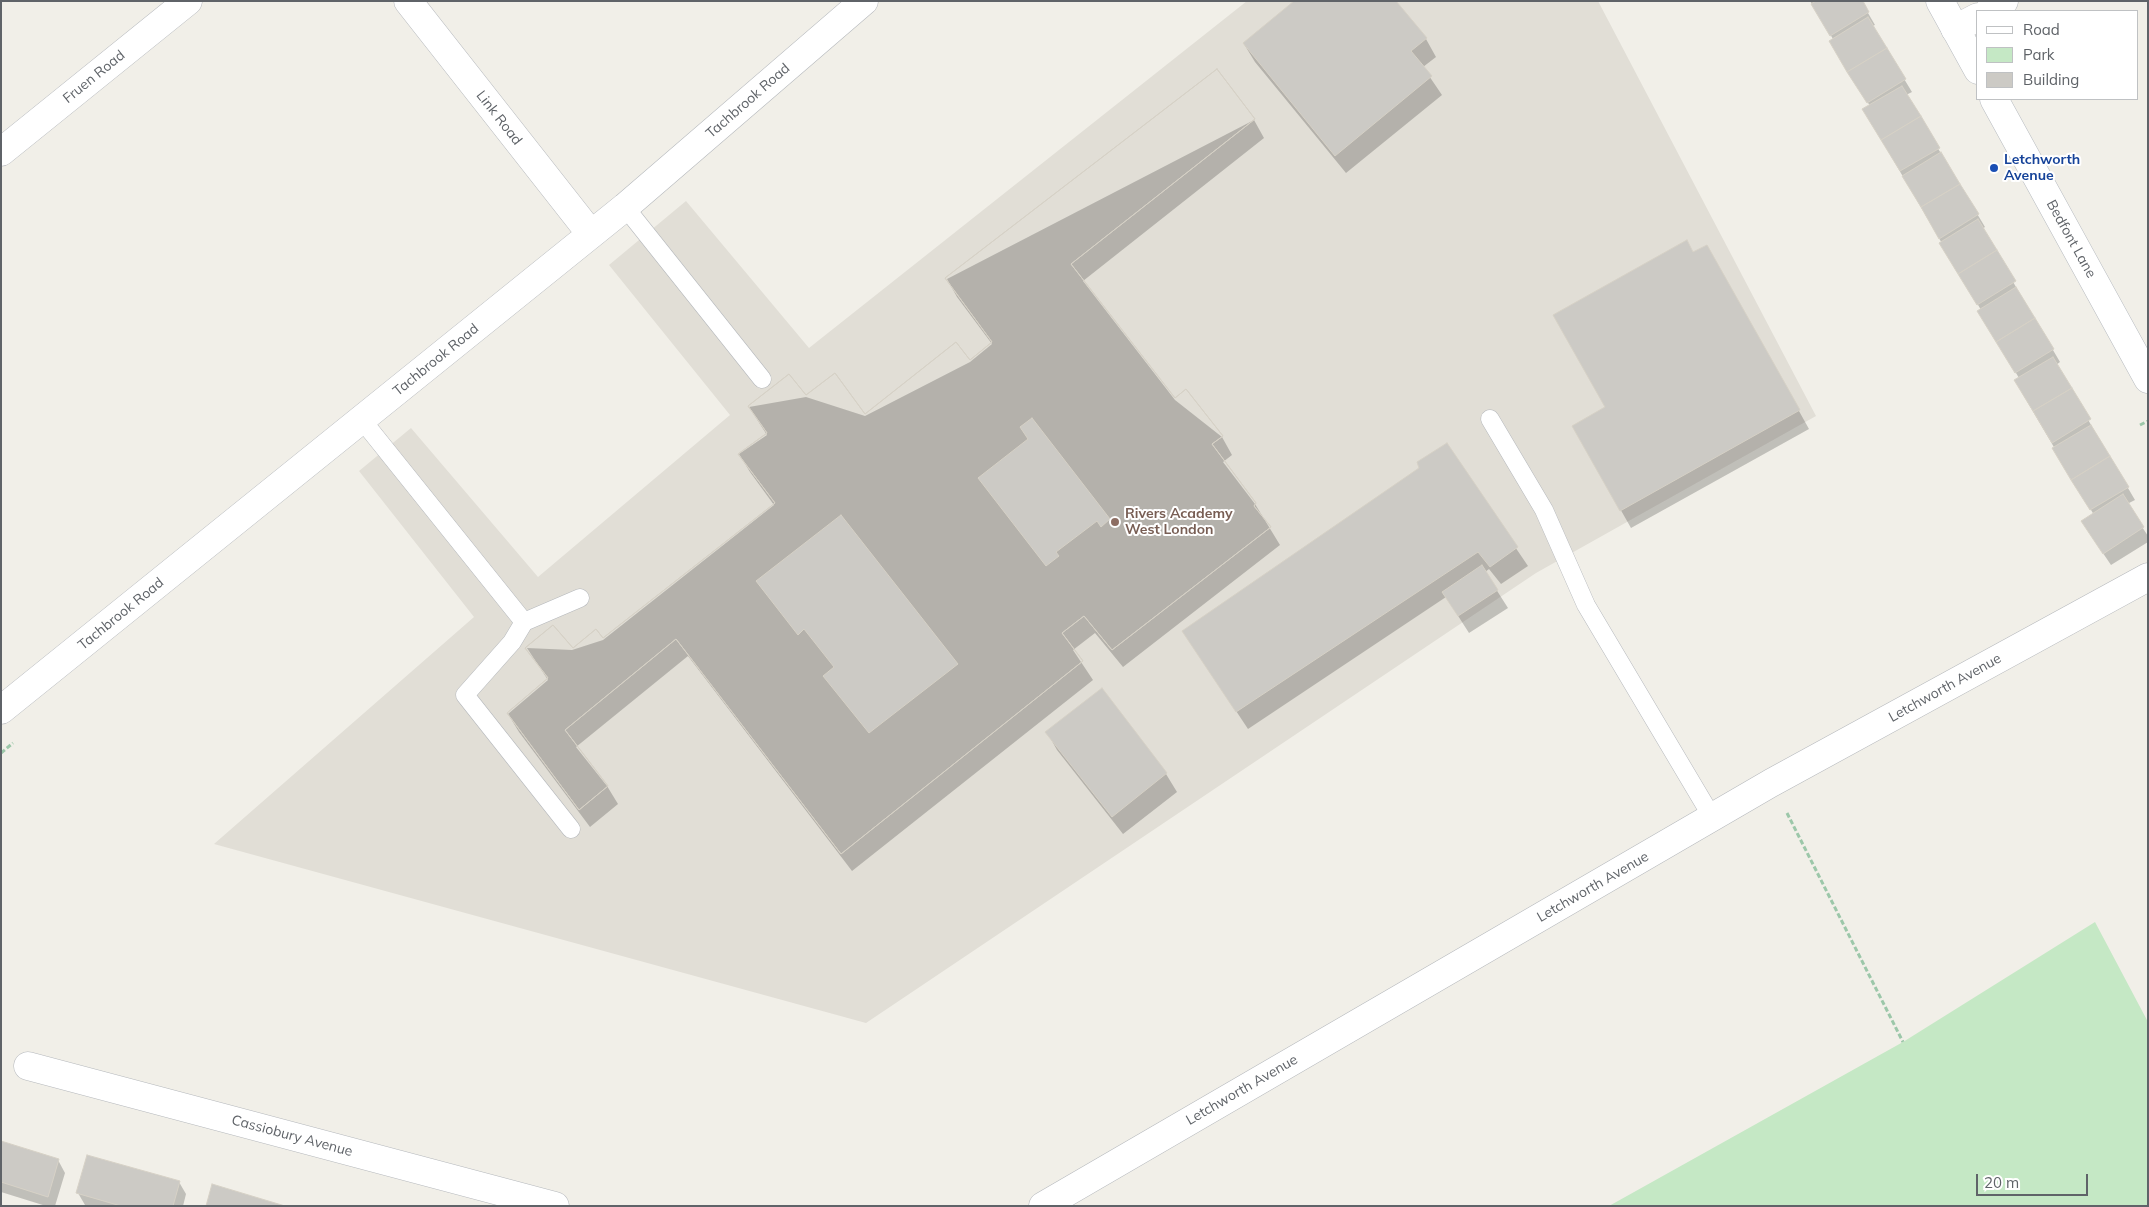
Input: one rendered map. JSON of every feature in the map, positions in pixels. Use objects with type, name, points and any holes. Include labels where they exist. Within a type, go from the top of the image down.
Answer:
[{"type":"street","name":"Fruen Road","points":[[1,152],[188,1]]},
{"type":"street","name":"Link Road","points":[[408,1],[591,234]]},
{"type":"street","name":"Tachbrook Road","points":[[1,710],[625,208],[864,1]]},
{"type":"street","points":[[1940,1],[1967,23],[1976,61]]},
{"type":"street","points":[[1990,10],[2004,1]]},
{"type":"street","name":"Bedfont Lane","points":[[1995,100],[2148,379]]},
{"type":"street","name":"Letchworth Avenue","points":[[1043,1206],[1771,783],[2148,577]]},
{"type":"street","name":"Cassiobury Avenue","points":[[28,1066],[555,1206]]},
{"type":"lane","points":[[625,208],[762,379]]},
{"type":"lane","points":[[1490,419],[1544,510],[1586,605],[1712,817]]},
{"type":"lane","points":[[362,420],[524,622]]},
{"type":"lane","points":[[571,829],[465,695],[512,642],[524,622],[580,598]]},
{"type":"path","points":[[2140,425],[2148,421]]},
{"type":"path","points":[[1771,783],[1903,1042]]},
{"type":"shaded area","name":"Rivers Academy West London","points":[[1247,1],[1598,1],[1816,416],[1536,573],[866,1023],[214,844],[474,617],[359,471],[411,428],[538,577],[730,415],[609,265],[686,201],[809,348]]},
{"type":"green space","points":[[2095,922],[2148,1022],[2148,1206],[1609,1206],[1903,1042]]},
{"type":"building","points":[[1294,1],[1396,1],[1427,38],[1411,51],[1432,76],[1335,156],[1243,43]]},
{"type":"building","points":[[1816,1],[1863,1],[1869,12],[1830,36],[1811,4]]},
{"type":"building","points":[[1868,17],[1887,48],[1847,72],[1829,41]]},
{"type":"building","points":[[1887,48],[1906,79],[1867,103],[1847,72]]},
{"type":"building","points":[[1217,69],[1255,119],[1071,264],[1175,398],[1186,389],[1223,436],[1212,444],[1256,503],[1254,506],[1271,527],[1112,650],[1084,616],[1062,633],[1083,661],[841,854],[676,639],[565,730],[608,786],[579,810],[507,713],[548,678],[525,648],[553,625],[573,648],[596,629],[603,638],[775,503],[738,454],[767,433],[748,406],[789,374],[806,395],[835,373],[865,414],[956,342],[970,360],[992,342],[945,278]],"holes":[[[1032,418],[1110,519],[1101,527],[1097,521],[1056,552],[1059,556],[1046,566],[978,478],[1028,439],[1020,427]],[[841,515],[958,664],[869,733],[823,676],[834,667],[804,629],[798,635],[756,581]]]},
{"type":"building","points":[[1217,69],[1255,119],[1071,264],[1175,398],[1186,389],[1223,436],[1212,444],[1256,503],[1254,506],[1271,527],[1112,650],[1084,616],[1062,633],[1083,661],[841,854],[676,639],[565,730],[608,786],[579,810],[507,713],[548,678],[525,648],[553,625],[573,648],[596,629],[603,638],[775,503],[738,454],[767,433],[748,406],[789,374],[806,395],[835,373],[865,414],[956,342],[970,360],[992,342],[945,278]]},
{"type":"building","points":[[1902,86],[1921,116],[1881,140],[1862,109]]},
{"type":"building","points":[[1921,116],[1940,148],[1900,171],[1881,140]]},
{"type":"building","points":[[1941,152],[1960,184],[1921,207],[1902,176]]},
{"type":"building","points":[[1960,184],[1979,214],[1939,239],[1921,207]]},
{"type":"building","points":[[1978,219],[1997,250],[1958,274],[1939,243]]},
{"type":"building","points":[[1687,240],[1693,252],[1707,245],[1800,410],[1620,511],[1572,426],[1605,407],[1553,315]]},
{"type":"building","points":[[1997,250],[2016,281],[1977,305],[1958,274]]},
{"type":"building","points":[[2016,287],[2035,318],[1996,342],[1977,311]]},
{"type":"building","points":[[2035,318],[2054,349],[2015,373],[1996,342]]},
{"type":"building","points":[[2053,357],[2072,388],[2033,411],[2014,380]]},
{"type":"building","points":[[2072,388],[2091,419],[2052,443],[2033,411]]},
{"type":"building","points":[[2091,425],[2110,456],[2071,480],[2052,448]]},
{"type":"building","points":[[1447,443],[1518,547],[1490,567],[1478,552],[1236,712],[1182,631],[1419,468],[1417,462]]},
{"type":"building","points":[[2110,456],[2129,487],[2090,510],[2071,480]]},
{"type":"building","points":[[2123,494],[2144,527],[2103,554],[2081,521]]},
{"type":"building","points":[[1482,565],[1498,590],[1458,616],[1442,592]]},
{"type":"building","points":[[1102,688],[1167,773],[1112,817],[1045,732]]},
{"type":"building","points":[[1,1141],[59,1159],[48,1197],[1,1182]]},
{"type":"building","points":[[87,1155],[180,1181],[173,1206],[121,1206],[76,1193]]},
{"type":"building","points":[[212,1184],[285,1206],[206,1206]]},
{"type":"place","name":"Letchworth Avenue","points":[[1994,168]]},
{"type":"place","name":"Rivers Academy West London","points":[[1115,522]]}]
